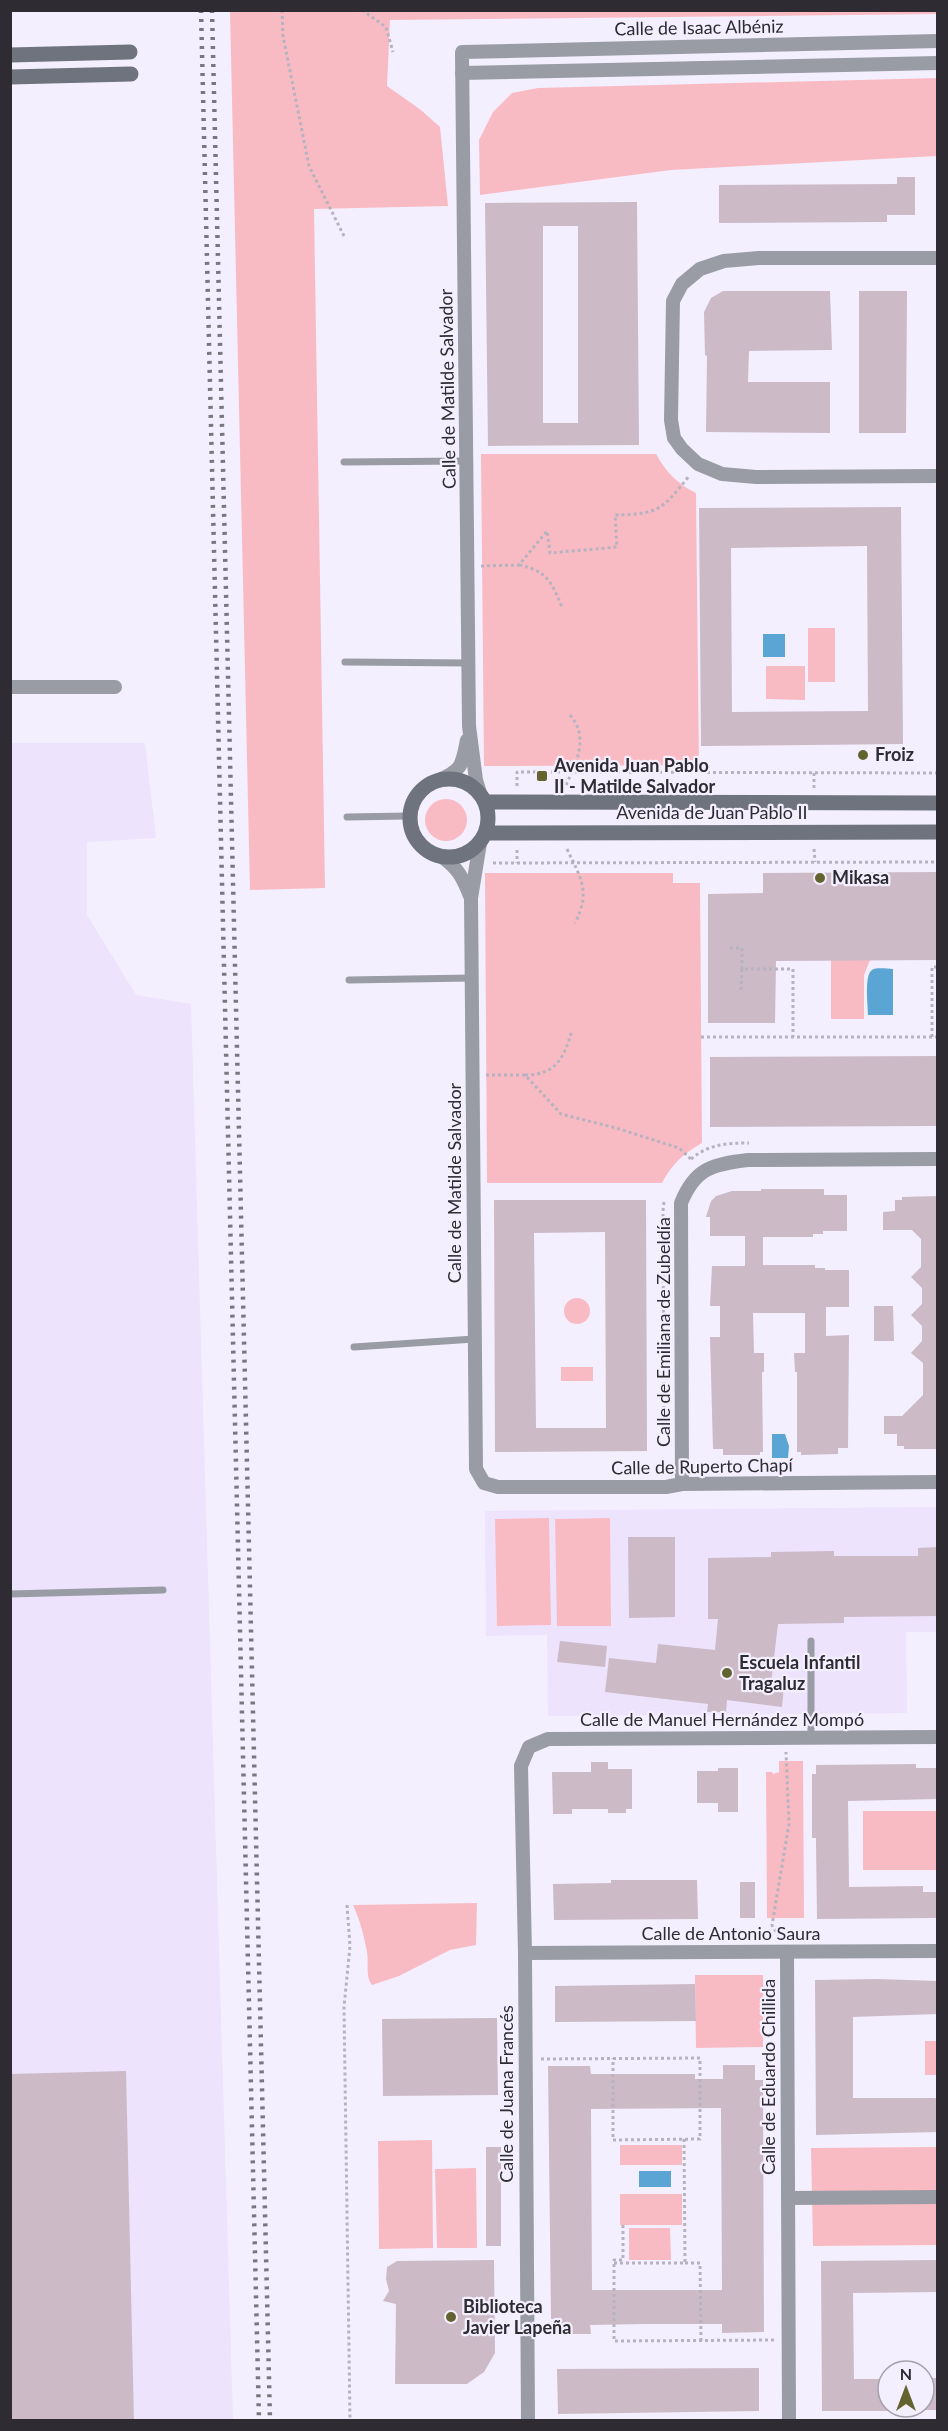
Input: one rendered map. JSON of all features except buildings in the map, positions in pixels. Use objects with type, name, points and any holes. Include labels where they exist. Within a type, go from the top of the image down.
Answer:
[{"type":"street","name":"Calle de Isaac Albéniz","points":[[462,52],[938,41]]},
{"type":"street","points":[[10,55],[130,52]]},
{"type":"street","name":"Calle de Matilde Salvador","points":[[462,52],[469,726],[476,780],[483,799]]},
{"type":"street","points":[[462,73],[938,63]]},
{"type":"street","points":[[10,77],[131,74]]},
{"type":"street","points":[[938,258],[759,258],[724,261],[700,269],[682,284],[673,301],[671,420],[674,438],[698,464],[722,474],[756,477],[938,476]]},
{"type":"street","points":[[10,687],[115,687]]},
{"type":"street","name":"Calle de Matilde Salvador","points":[[439,780],[455,773],[462,764],[469,726]]},
{"type":"street","points":[[439,780],[462,781],[483,799],[488,817],[483,838],[463,855],[442,857],[431,854],[415,839],[408,816],[417,794],[427,786],[439,780]]},
{"type":"street","name":"Avenida de Juan Pablo II","points":[[483,799],[559,802],[938,803]]},
{"type":"street","name":"Avenida de Juan Pablo II","points":[[483,838],[558,833],[938,832]]},
{"type":"street","name":"Calle de Matilde Salvador","points":[[476,1469],[471,898],[476,863],[483,838]]},
{"type":"street","name":"Calle de Matilde Salvador","points":[[442,857],[455,866],[462,875],[471,898]]},
{"type":"street","points":[[703,1170],[720,1163],[748,1160],[938,1159]]},
{"type":"street","name":"Calle de Emiliana de Zubeldía","points":[[682,1484],[681,1203],[693,1181],[703,1170]]},
{"type":"street","name":"Calle de Ruperto Chapí","points":[[476,1469],[484,1483],[498,1487],[666,1487],[682,1484],[938,1482]]},
{"type":"street","name":"Calle de Manuel Hernández Mompó","points":[[521,1766],[529,1747],[548,1739],[938,1737]]},
{"type":"street","name":"Calle de Juana Francés","points":[[521,1766],[525,1953],[528,2421]]},
{"type":"street","name":"Calle de Antonio Saura","points":[[525,1953],[938,1951]]},
{"type":"street","name":"Calle de Eduardo Chillida","points":[[787,1952],[789,2421]]},
{"type":"street","points":[[788,2198],[938,2197]]},
{"type":"lane","points":[[344,462],[466,461]]},
{"type":"lane","points":[[345,662],[469,663]]},
{"type":"lane","points":[[347,817],[408,816]]},
{"type":"lane","points":[[349,980],[471,978]]},
{"type":"lane","points":[[354,1347],[474,1339]]},
{"type":"lane","points":[[10,1594],[163,1590]]},
{"type":"lane","points":[[811,1641],[811,1738]]},
{"type":"path","points":[[282,10],[283,36],[309,166],[344,236]]},
{"type":"path","points":[[362,10],[386,27],[393,52]]},
{"type":"path","points":[[519,565],[547,531],[550,553],[617,547],[615,515],[657,510],[668,503],[698,464]]},
{"type":"path","points":[[468,567],[519,565],[542,572],[556,591],[562,607]]},
{"type":"path","points":[[559,802],[578,757],[580,744],[577,723],[570,715]]},
{"type":"path","points":[[517,772],[938,773]]},
{"type":"path","points":[[558,833],[583,884],[585,898],[575,923]]},
{"type":"path","points":[[476,863],[938,862]]},
{"type":"path","points":[[730,948],[742,948],[741,990]]},
{"type":"path","points":[[932,1037],[932,967],[938,967]]},
{"type":"path","points":[[742,969],[793,969],[793,1037]]},
{"type":"path","points":[[472,1075],[540,1076],[554,1068],[572,1030]]},
{"type":"path","points":[[701,1037],[938,1037]]},
{"type":"path","points":[[525,1076],[561,1114],[679,1148],[703,1170]]},
{"type":"path","points":[[686,1165],[701,1151],[715,1145],[752,1143]]},
{"type":"path","points":[[666,1194],[663,1210],[664,1422],[682,1422]]},
{"type":"path","points":[[785,1738],[789,1824],[772,1924],[787,1952]]},
{"type":"path","points":[[346,1905],[350,1946],[344,2007],[350,2421]]},
{"type":"path","points":[[525,2059],[612,2058],[700,2058],[700,2139],[613,2140],[612,2058]]},
{"type":"path","points":[[684,2139],[685,2263]]},
{"type":"path","points":[[623,2225],[623,2260],[614,2260],[614,2341],[789,2340]]},
{"type":"path","points":[[614,2263],[700,2263],[701,2341]]},
{"type":"shaded area","points":[[230,11],[937,11],[937,14],[390,20],[387,86],[421,110],[440,127],[448,206],[314,209],[325,888],[250,890]]},
{"type":"shaded area","points":[[937,78],[937,156],[671,170],[480,195],[479,140],[493,112],[512,93],[538,88]]},
{"type":"shaded area","points":[[481,454],[656,454],[673,477],[696,493],[699,765],[484,766]]},
{"type":"shaded area","points":[[808,628],[835,628],[835,682],[808,682]]},
{"type":"shaded area","points":[[766,666],[805,666],[805,700],[766,699]]},
{"type":"shaded area","points":[[11,743],[145,743],[156,838],[87,842],[87,915],[136,995],[191,1004],[233,2420],[11,2420]]},
{"type":"shaded area","points":[[446,799],[454,800],[461,805],[466,812],[466,828],[461,835],[454,840],[446,841],[438,840],[431,835],[426,828],[425,820],[426,812],[431,805],[438,800]]},
{"type":"shaded area","points":[[485,873],[673,873],[673,883],[700,883],[702,1143],[679,1160],[662,1183],[487,1183]]},
{"type":"shaded area","points":[[831,960],[870,960],[864,975],[864,1019],[831,1019]]},
{"type":"shaded area","points":[[577,1298],[586,1302],[590,1311],[586,1320],[577,1324],[568,1320],[564,1311],[568,1302]]},
{"type":"shaded area","points":[[561,1367],[593,1367],[593,1381],[561,1381]]},
{"type":"shaded area","points":[[937,1507],[937,1632],[906,1632],[907,1713],[548,1716],[547,1635],[486,1636],[485,1511]]},
{"type":"shaded area","points":[[549,1518],[551,1625],[497,1626],[495,1519]]},
{"type":"shaded area","points":[[610,1518],[611,1626],[557,1626],[555,1519]]},
{"type":"shaded area","points":[[779,1761],[803,1761],[804,1918],[767,1918],[766,1772],[773,1774],[779,1772]]},
{"type":"shaded area","points":[[863,1811],[937,1811],[937,1870],[863,1870]]},
{"type":"shaded area","points":[[477,1903],[476,1945],[450,1950],[399,1976],[372,1985],[368,1974],[365,1940],[353,1905]]},
{"type":"shaded area","points":[[695,1975],[763,1975],[763,2047],[696,2048]]},
{"type":"shaded area","points":[[925,2041],[937,2041],[937,2075],[925,2075]]},
{"type":"shaded area","points":[[432,2140],[433,2248],[379,2249],[378,2141]]},
{"type":"shaded area","points":[[620,2145],[682,2145],[682,2165],[620,2165]]},
{"type":"shaded area","points":[[937,2147],[937,2245],[813,2246],[811,2148]]},
{"type":"shaded area","points":[[476,2168],[477,2248],[437,2248],[435,2169]]},
{"type":"shaded area","points":[[620,2194],[682,2194],[682,2225],[620,2225]]},
{"type":"shaded area","points":[[629,2228],[670,2228],[671,2260],[629,2260]]},
{"type":"water","points":[[763,634],[785,634],[785,657],[763,657]]},
{"type":"water","points":[[877,969],[893,969],[893,1015],[868,1015],[867,984],[870,973]]},
{"type":"water","points":[[772,1434],[785,1434],[789,1446],[788,1458],[772,1458]]},
{"type":"water","points":[[639,2171],[671,2171],[671,2187],[639,2187]]},
{"type":"railway","points":[[201,10],[259,2420]]},
{"type":"railway","points":[[212,10],[270,2420]]},
{"type":"place","name":"Froiz","points":[[863,755]]},
{"type":"place","name":"Avenida Juan Pablo II - Matilde Salvador","points":[[542,776]]},
{"type":"place","name":"Mikasa","points":[[820,878]]},
{"type":"place","name":"Escuela Infantil Tragaluz","points":[[727,1673]]},
{"type":"place","name":"Biblioteca Javier Lapeña","points":[[451,2317]]}]
